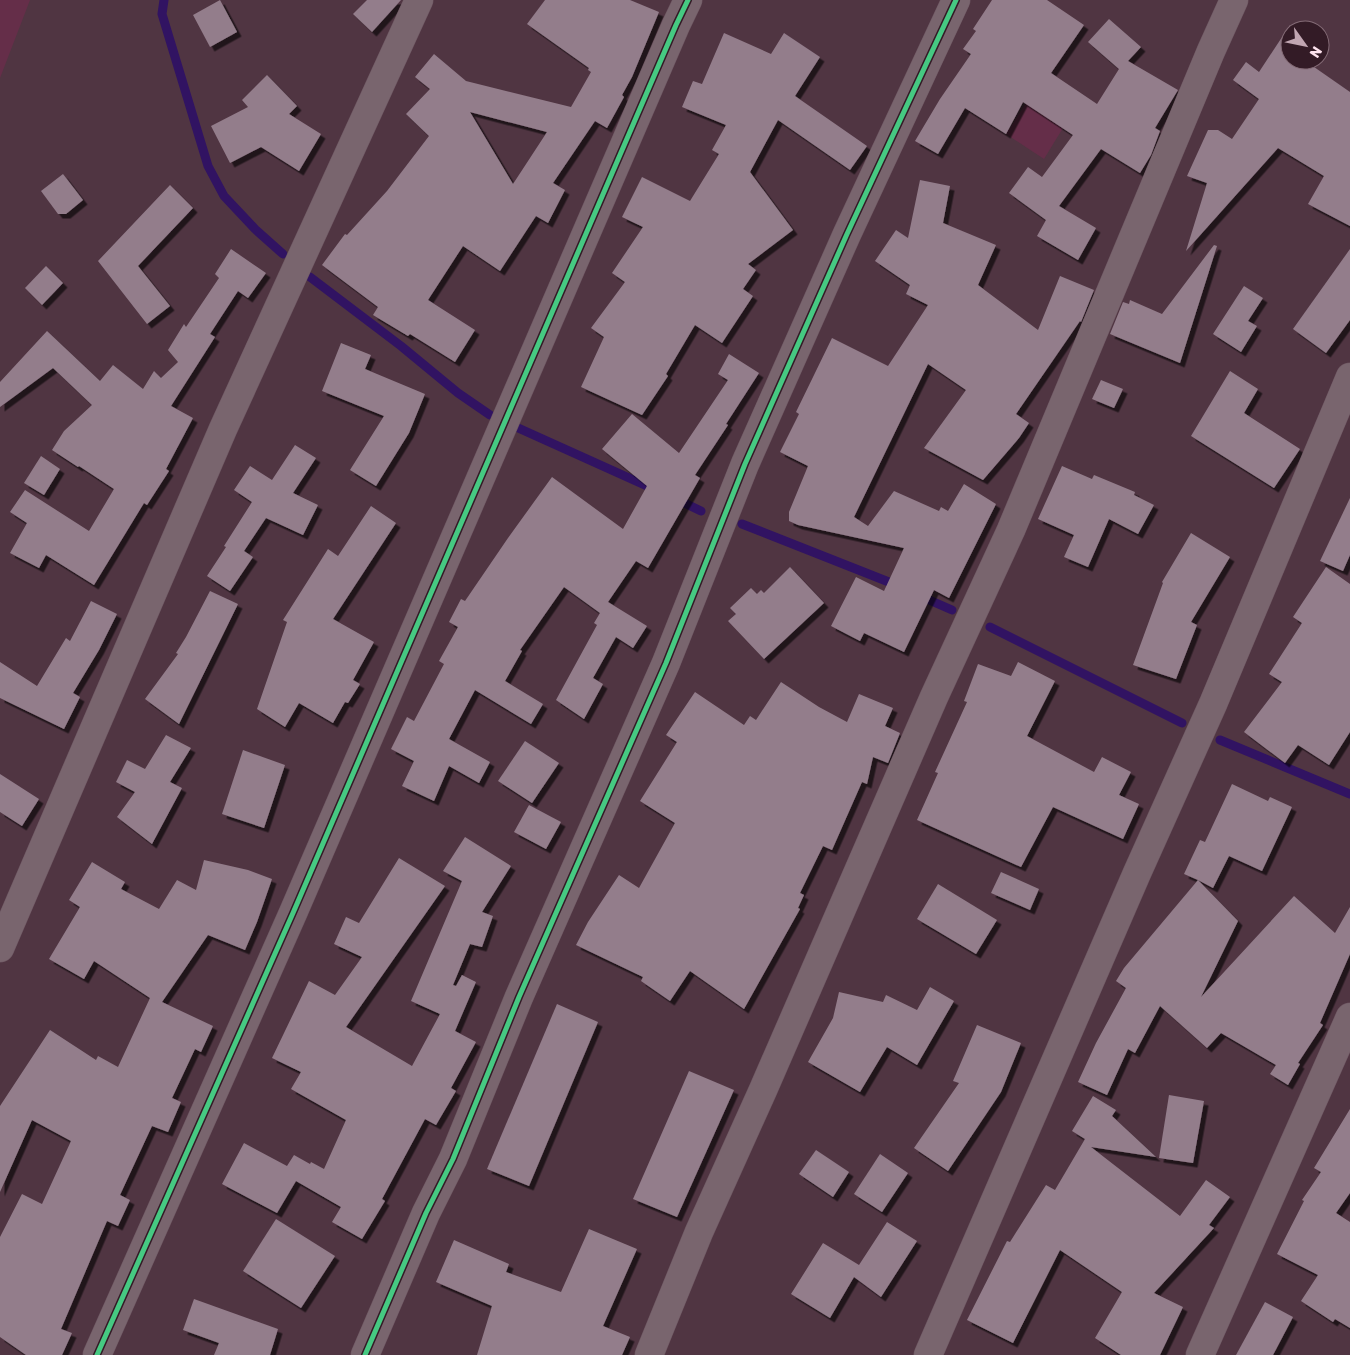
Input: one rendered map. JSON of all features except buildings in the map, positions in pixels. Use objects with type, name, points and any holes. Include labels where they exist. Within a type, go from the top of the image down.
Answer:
[{"type":"street","points":[[0,948],[223,429],[419,0]]},
{"type":"street","points":[[97,1355],[293,913],[688,0]]},
{"type":"street","points":[[365,1355],[426,1213],[454,1159],[519,997],[666,663],[745,464],[847,234],[956,0]]},
{"type":"street","points":[[649,1355],[699,1232],[763,1090],[930,706],[1011,530],[1234,0]]},
{"type":"street","points":[[928,1355],[1137,873],[1213,704],[1350,378]]},
{"type":"street","points":[[1200,1355],[1350,1017]]},
{"type":"shaded area","points":[[0,0],[30,0],[0,78]]},
{"type":"shaded area","points":[[1029,99],[1066,123],[1044,159],[1006,134]]},
{"type":"waterway","points":[[164,0],[162,14],[208,166],[224,196],[255,229],[283,254]]},
{"type":"waterway","points":[[310,277],[401,346],[458,393],[490,415]]},
{"type":"waterway","points":[[516,427],[658,491]]},
{"type":"waterway","points":[[674,498],[701,511]]},
{"type":"waterway","points":[[742,524],[899,586]]},
{"type":"waterway","points":[[920,596],[952,610]]},
{"type":"waterway","points":[[990,627],[1182,723]]},
{"type":"waterway","points":[[1220,740],[1350,794]]},
{"type":"cycle path","points":[[97,1355],[293,913],[688,0]]},
{"type":"cycle path","points":[[365,1355],[426,1213],[453,1159],[519,997],[666,663],[745,464],[847,234],[956,0]]}]
